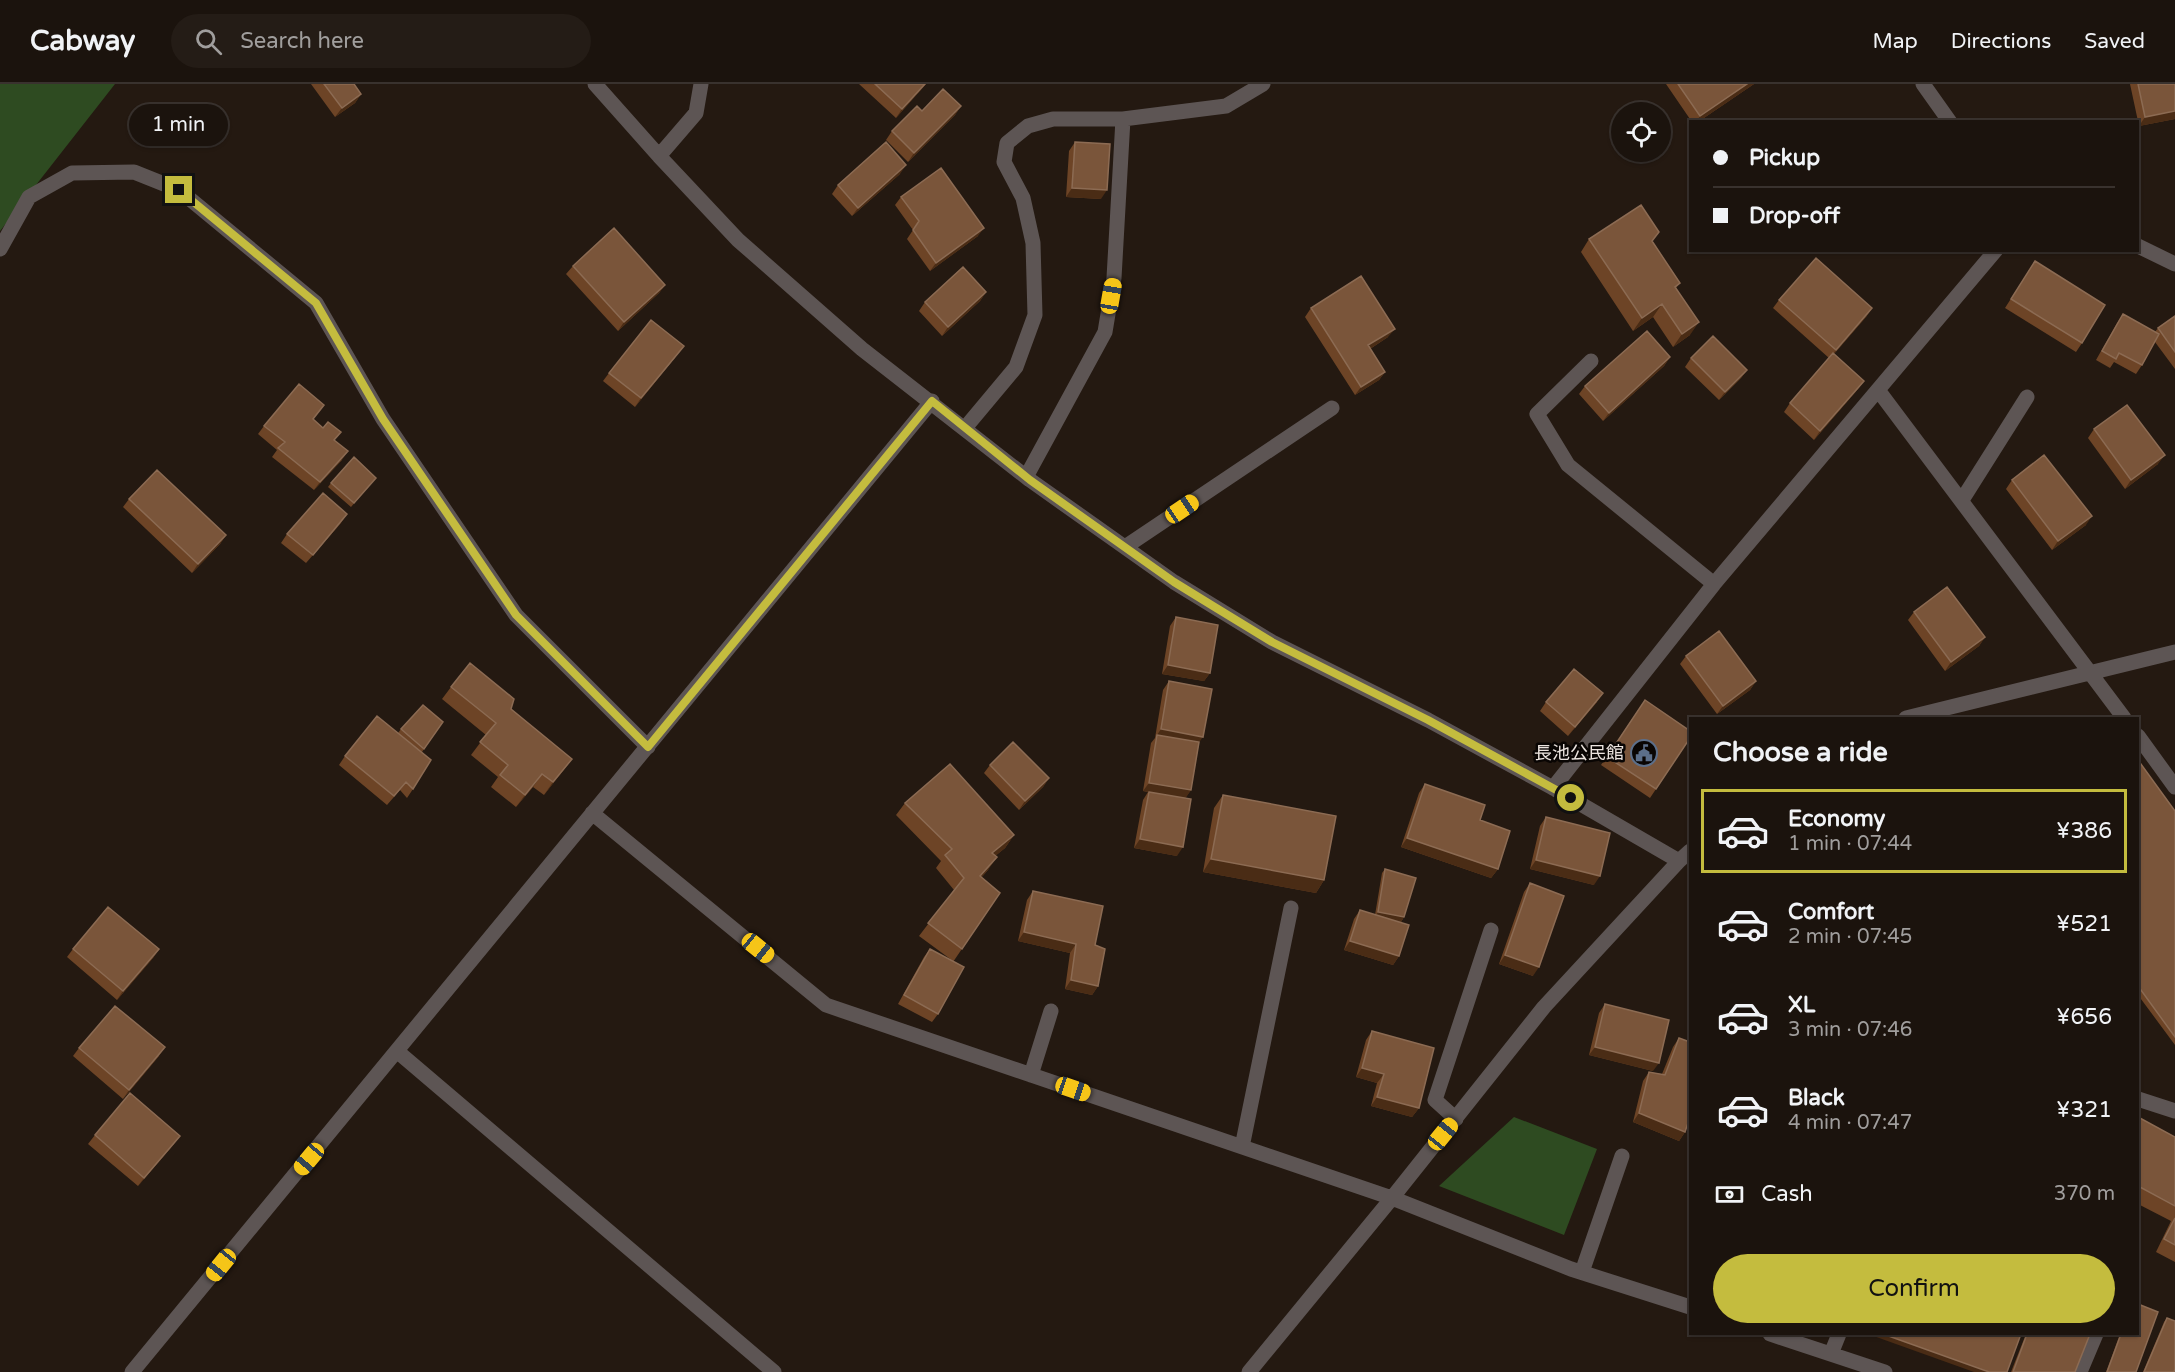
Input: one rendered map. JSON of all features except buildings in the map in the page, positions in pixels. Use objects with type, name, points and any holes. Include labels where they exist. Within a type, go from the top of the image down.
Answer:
[{"type":"street","points":[[595,84],[738,240],[862,349],[932,401],[1026,477],[1174,582],[1272,642],[1428,720],[1685,856],[1544,1007],[1456,1119],[1249,1372]]},
{"type":"street","points":[[659,156],[696,113],[701,84]]},
{"type":"street","points":[[965,428],[1016,367],[1035,315],[1033,243],[1023,198],[1004,162],[1007,143],[1028,126],[1053,119],[1123,118],[1226,106],[1263,84]]},
{"type":"street","points":[[1923,84],[1949,120]]},
{"type":"street","points":[[1026,477],[1105,332],[1114,278],[1123,118]]},
{"type":"street","points":[[0,249],[29,197],[72,173],[134,172],[179,190],[316,303],[383,419],[516,615],[648,747]]},
{"type":"street","points":[[2139,246],[2175,264]]},
{"type":"street","points":[[1553,788],[1714,584],[1994,252]]},
{"type":"street","points":[[1591,361],[1537,414],[1568,465],[1714,584]]},
{"type":"street","points":[[1878,390],[2123,717]]},
{"type":"street","points":[[1962,500],[2027,397]]},
{"type":"street","points":[[132,1372],[398,1052],[932,401]]},
{"type":"street","points":[[1125,547],[1332,408]]},
{"type":"street","points":[[1910,717],[2175,652]]},
{"type":"street","points":[[2139,737],[2175,788]]},
{"type":"street","points":[[592,813],[826,1005],[1392,1198],[1582,1272],[1689,1307]]},
{"type":"street","points":[[1242,1147],[1291,908]]},
{"type":"street","points":[[1456,1119],[1435,1100],[1491,930]]},
{"type":"street","points":[[1031,1075],[1051,1011]]},
{"type":"street","points":[[398,1052],[774,1372]]},
{"type":"street","points":[[2139,1099],[2175,1111]]},
{"type":"street","points":[[1582,1272],[1622,1156]]},
{"type":"street","points":[[1773,1335],[1885,1372]]},
{"type":"street","points":[[1831,1354],[1839,1335]]},
{"type":"street","points":[[2080,1372],[2096,1335]]},
{"type":"green space","points":[[0,84],[115,84],[0,231]]},
{"type":"green space","points":[[1514,1117],[1597,1149],[1564,1235],[1439,1186]]},
{"type":"place","name":"長池公民館","points":[[1644,753]]},
{"type":"route","points":[[179,190],[316,303],[383,419],[516,615],[648,747],[932,401],[1030,480],[1174,582],[1272,642],[1428,720],[1571,798]]}]
